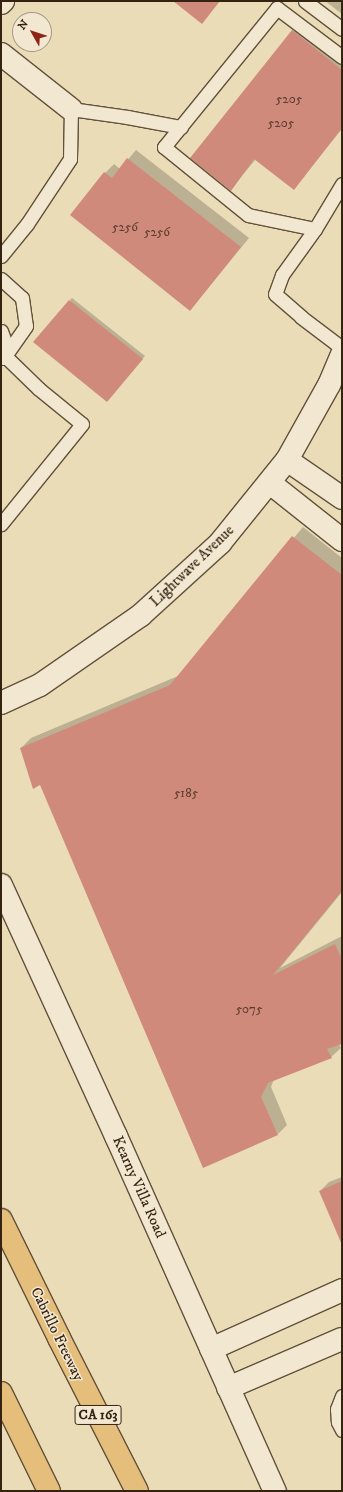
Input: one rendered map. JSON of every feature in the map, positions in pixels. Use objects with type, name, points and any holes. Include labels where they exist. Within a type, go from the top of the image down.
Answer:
[{"type":"highway","name":"Cabrillo Freeway","points":[[1,1220],[137,1491]]},
{"type":"highway","points":[[1,1394],[49,1491]]},
{"type":"main road","points":[[1,54],[71,109]]},
{"type":"main road","name":"Lightwave Avenue","points":[[1,703],[40,685],[141,615],[220,542],[270,483],[287,460],[329,385],[342,355]]},
{"type":"main road","points":[[287,460],[342,498]]},
{"type":"main road","points":[[270,483],[342,540]]},
{"type":"main road","name":"Kearny Villa Road","points":[[1,885],[116,1136],[210,1349],[275,1491]]},
{"type":"main road","points":[[210,1349],[342,1290]]},
{"type":"main road","points":[[228,1388],[342,1339]]},
{"type":"lane","points":[[305,1],[342,29]]},
{"type":"lane","points":[[315,228],[248,215],[164,147],[277,8],[342,57]]},
{"type":"lane","points":[[1,256],[27,224],[70,159],[71,109],[181,127]]},
{"type":"lane","points":[[342,184],[315,228],[282,276],[275,294],[301,317],[342,348]]},
{"type":"lane","points":[[1,279],[22,298],[26,326],[3,359]]},
{"type":"lane","points":[[1,331],[5,342],[3,359]]},
{"type":"lane","points":[[1,524],[82,424],[3,359]]},
{"type":"lane","points":[[342,1396],[337,1409],[338,1422],[342,1430]]},
{"type":"building","points":[[173,1],[220,1],[202,24]]},
{"type":"building","points":[[292,30],[342,70],[342,128],[294,190],[254,159],[231,191],[190,158]]},
{"type":"building","points":[[127,158],[241,247],[190,311],[70,215],[104,172],[112,178]]},
{"type":"building","points":[[69,300],[143,359],[107,402],[33,342]]},
{"type":"building","points":[[292,536],[342,575],[342,891],[273,975],[335,944],[342,959],[342,1044],[327,1049],[332,1058],[268,1083],[261,1097],[278,1135],[203,1168],[40,785],[33,789],[20,748],[170,685]]},
{"type":"building","points":[[342,1181],[342,1245],[319,1191]]}]
